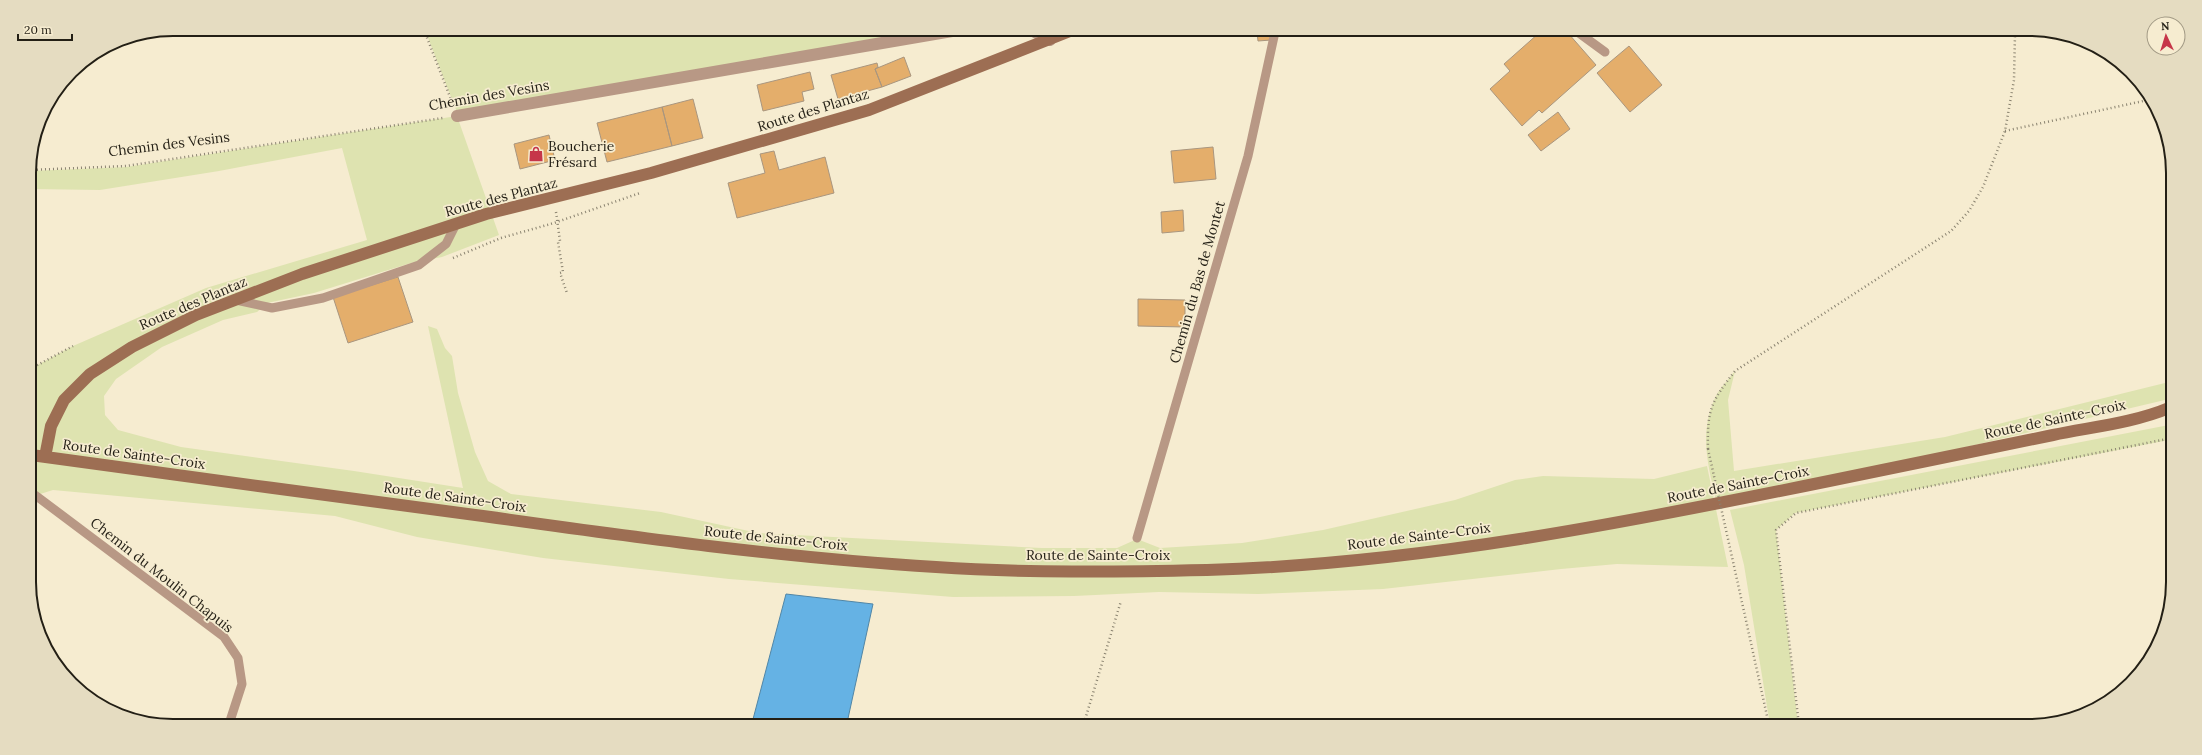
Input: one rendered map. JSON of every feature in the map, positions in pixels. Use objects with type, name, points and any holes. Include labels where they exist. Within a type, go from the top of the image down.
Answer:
[{"type":"main road","name":"Route des Plantaz","points":[[45,457],[51,426],[64,400],[90,374],[132,347],[196,315],[302,274],[486,214],[650,174],[869,110],[1059,36]]},
{"type":"main road","name":"Route de Sainte-Croix","points":[[36,456],[695,545],[861,562],[942,568],[1049,571],[1209,570],[1369,559],[1579,530],[1810,485],[2165,411]]},
{"type":"street","name":"Chemin des Vesins","points":[[457,116],[923,36]]},
{"type":"street","points":[[1042,36],[1050,40]]},
{"type":"lane","name":"Chemin du Bas de Montet","points":[[1137,538],[1248,156],[1274,36]]},
{"type":"lane","points":[[1584,36],[1605,52]]},
{"type":"lane","points":[[236,300],[272,308],[322,298],[419,265],[446,244],[456,224]]},
{"type":"lane","name":"Chemin du Moulin Chapuis","points":[[36,497],[224,637],[238,658],[242,684],[231,719]]},
{"type":"path","points":[[426,36],[457,116]]},
{"type":"path","points":[[1768,719],[1708,450],[1708,422],[1715,397],[1735,371],[1951,231],[1969,211],[1983,187],[2005,132],[2014,80],[2015,36]]},
{"type":"path","points":[[2005,132],[2145,101]]},
{"type":"path","name":"Chemin des Vesins","points":[[36,170],[126,166],[457,116]]},
{"type":"path","points":[[449,259],[501,238],[556,222],[647,190]]},
{"type":"path","points":[[556,206],[556,222],[564,272],[560,273],[567,293]]},
{"type":"path","points":[[36,366],[73,346]]},
{"type":"path","points":[[1798,719],[1776,530],[1796,513],[2166,440]]},
{"type":"path","points":[[1085,719],[1121,601]]},
{"type":"green space","points":[[427,36],[916,36],[458,115]]},
{"type":"green space","points":[[457,116],[499,235],[442,257],[411,263],[314,293],[267,303],[257,312],[223,320],[162,347],[116,379],[104,396],[105,415],[118,430],[181,447],[463,488],[428,326],[437,329],[445,348],[452,356],[458,393],[475,452],[488,481],[511,494],[661,512],[758,533],[1042,548],[1117,548],[1137,539],[1160,548],[1242,543],[1323,530],[1455,500],[1515,480],[1543,476],[1654,479],[1707,466],[1728,567],[1617,564],[1383,589],[1258,594],[1159,592],[1074,596],[953,597],[729,579],[543,558],[417,537],[335,516],[53,490],[36,495],[36,366],[73,346],[206,288],[367,240],[342,148],[219,171],[100,190],[36,189],[36,171],[126,167]]},
{"type":"green space","points":[[1735,371],[1728,400],[1734,471],[1945,437],[2166,383],[2166,400],[1810,484],[1716,500],[1708,462],[1706,437],[1710,411],[1715,398]]},
{"type":"green space","points":[[2166,426],[2166,441],[1795,513],[1776,530],[1797,719],[1769,719],[1744,565],[1730,510]]},
{"type":"water","points":[[786,594],[873,604],[848,719],[753,719]]},
{"type":"building","points":[[1257,36],[1270,36],[1271,40],[1258,41]]},
{"type":"building","points":[[1536,36],[1571,36],[1596,65],[1542,113],[1539,110],[1522,126],[1490,89],[1510,71],[1504,64]]},
{"type":"building","points":[[1629,46],[1662,85],[1630,112],[1597,73]]},
{"type":"building","points":[[904,57],[911,76],[882,87],[875,69]]},
{"type":"building","points":[[877,63],[878,67],[875,69],[882,87],[838,99],[831,75]]},
{"type":"building","points":[[810,72],[814,89],[802,92],[804,101],[763,111],[757,85]]},
{"type":"building","points":[[693,99],[703,138],[672,146],[662,107]]},
{"type":"building","points":[[662,107],[672,146],[607,162],[597,123]]},
{"type":"building","points":[[1558,112],[1570,129],[1541,151],[1528,135]]},
{"type":"building","points":[[549,135],[555,160],[520,169],[514,144]]},
{"type":"building","points":[[1213,147],[1216,179],[1174,183],[1171,151]]},
{"type":"building","points":[[774,151],[779,170],[825,157],[834,193],[737,218],[728,183],[765,173],[760,154]]},
{"type":"building","points":[[1183,210],[1184,231],[1162,233],[1161,212]]},
{"type":"building","points":[[398,277],[413,322],[348,343],[333,297]]},
{"type":"building","points":[[1138,299],[1185,300],[1185,327],[1138,326]]},
{"type":"place","name":"Boucherie Frésard","points":[[536,154]]}]
